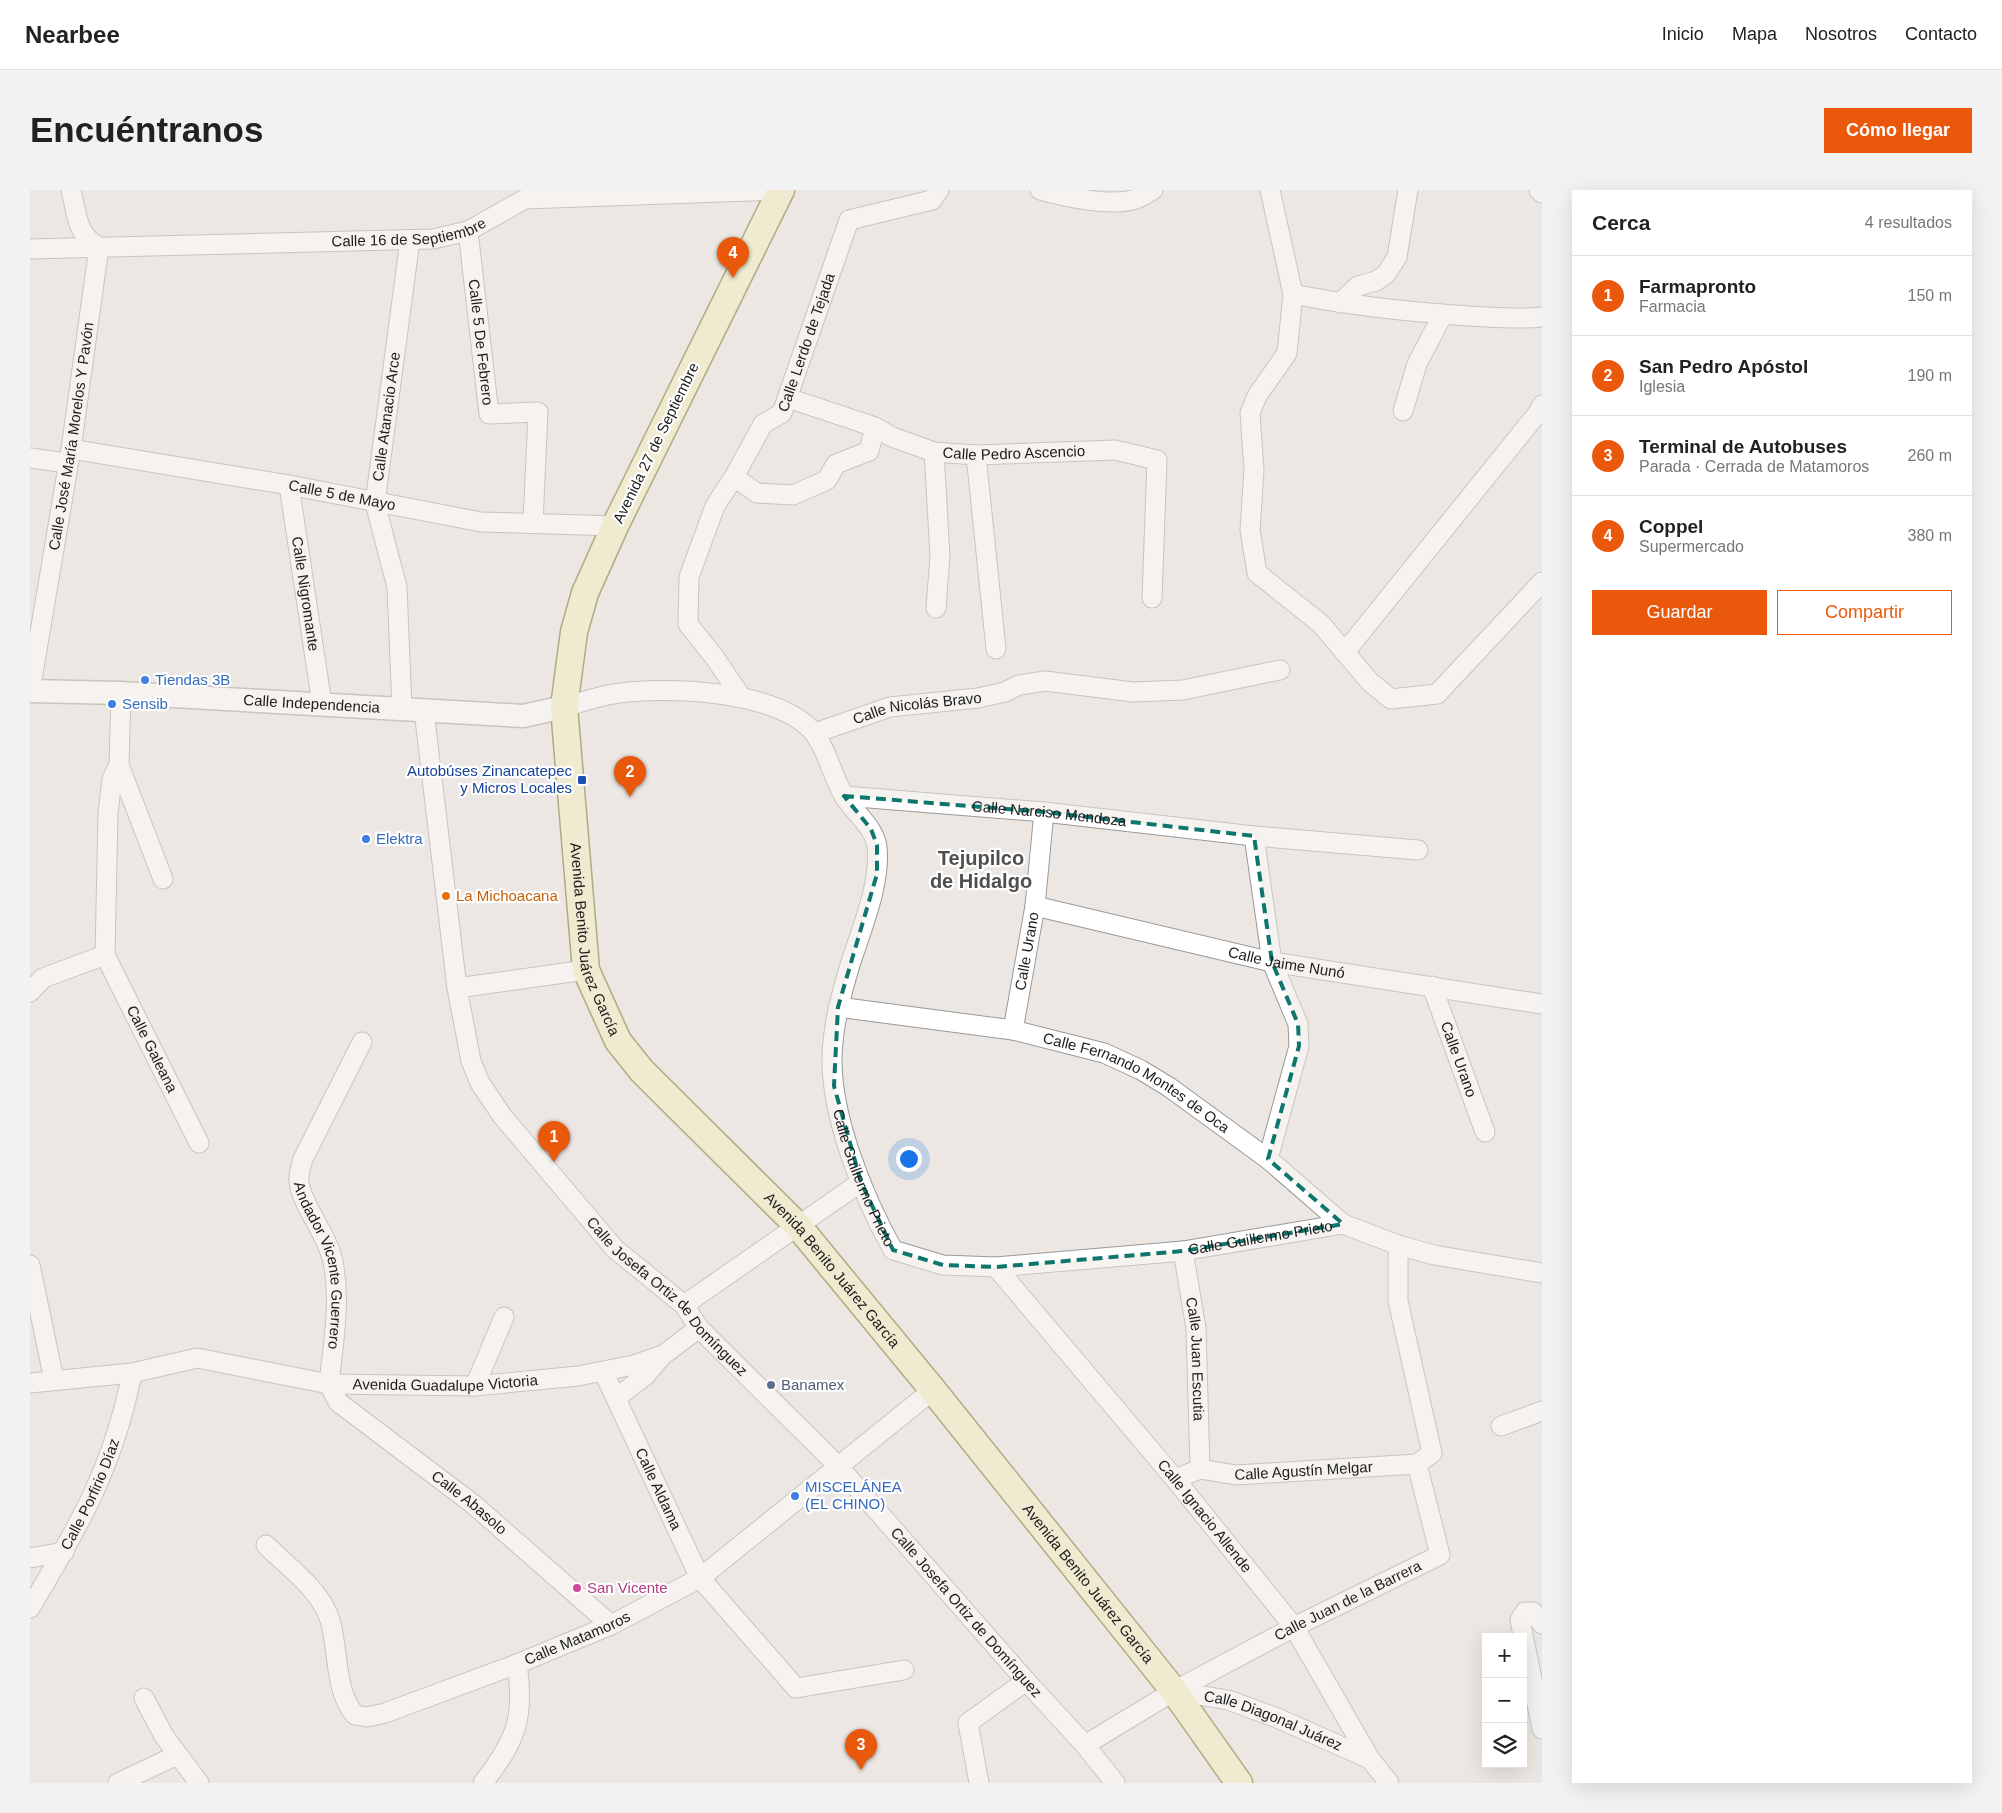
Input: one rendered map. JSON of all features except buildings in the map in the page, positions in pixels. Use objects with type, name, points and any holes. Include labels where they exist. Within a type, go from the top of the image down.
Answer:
[{"type":"main road","name":"Avenida 27 de Septiembre","points":[[564,707],[574,632],[585,593],[615,526],[781,190]]},
{"type":"main road","name":"Avenida Benito Juárez García","points":[[564,707],[586,970],[618,1041],[642,1072],[798,1226],[933,1390],[1174,1691],[1239,1783]]},
{"type":"street","points":[[71,190],[82,233],[89,242],[98,247]]},
{"type":"street","name":"Calle 16 de Septiembre","points":[[30,249],[433,239],[468,231],[527,195],[781,190]]},
{"type":"street","name":"Calle Lerdo de Tejada","points":[[742,698],[716,658],[688,624],[689,577],[715,506],[734,477],[763,424],[782,413],[849,220],[932,200],[939,190]]},
{"type":"street","points":[[1040,190],[1069,198],[1125,202],[1137,199],[1153,190]]},
{"type":"street","points":[[1270,190],[1294,294],[1287,353],[1256,396],[1250,413],[1254,470],[1250,530],[1257,573],[1321,624],[1370,682],[1391,699],[1437,694],[1542,582]]},
{"type":"street","points":[[1340,304],[1358,286],[1376,281],[1386,274],[1397,257],[1408,190]]},
{"type":"street","points":[[1539,190],[1542,193]]},
{"type":"street","name":"Calle 5 De Febrero","points":[[468,231],[488,414],[538,412],[533,523]]},
{"type":"street","name":"Calle Atanacio Arce","points":[[410,240],[375,503],[397,587],[413,710]]},
{"type":"street","name":"Calle José María Morelos Y Pavón","points":[[30,691],[69,456],[98,247]]},
{"type":"street","points":[[1294,294],[1340,304],[1442,314],[1526,319],[1542,317]]},
{"type":"street","points":[[1403,411],[1417,364],[1442,314]]},
{"type":"street","name":"Calle Pedro Ascencio","points":[[788,398],[875,427],[892,437],[934,452],[976,455],[1115,450],[1157,460],[1152,598]]},
{"type":"street","points":[[1345,652],[1542,405]]},
{"type":"street","points":[[734,477],[757,493],[793,495],[827,480],[836,464],[869,451],[875,427]]},
{"type":"street","points":[[934,452],[940,556],[936,608]]},
{"type":"street","points":[[976,455],[996,649]]},
{"type":"street","name":"Calle 5 de Mayo","points":[[30,458],[69,456],[289,485],[481,522],[615,526]]},
{"type":"street","name":"Calle Nigromante","points":[[289,485],[322,704]]},
{"type":"street","name":"Calle Nicolás Bravo","points":[[815,733],[890,707],[978,698],[1005,692],[1019,685],[1045,680],[1133,692],[1183,690],[1280,670]]},
{"type":"street","name":"Calle Independencia","points":[[30,691],[121,693],[523,716],[564,707]]},
{"type":"street","points":[[564,707],[609,695],[657,691],[698,691],[766,704],[794,716],[815,733]]},
{"type":"street","points":[[121,693],[119,765],[163,880]]},
{"type":"street","name":"Calle Josefa Ortiz de Domínguez","points":[[413,710],[471,1061],[480,1083],[503,1117],[615,1249],[684,1305],[699,1328],[838,1466],[1085,1746],[1115,1783]]},
{"type":"street","name":"Calle Guillermo Prieto","points":[[815,733],[844,796],[871,830],[877,845],[877,874],[838,1007],[832,1057],[838,1110],[875,1217],[893,1250],[943,1264],[996,1267],[1183,1251],[1343,1224]]},
{"type":"street","points":[[30,992],[42,978],[106,955],[108,813],[112,779],[119,765]]},
{"type":"street","name":"Calle Narciso Mendoza","points":[[844,796],[1044,812],[1254,836],[1418,850]]},
{"type":"street","name":"Calle Urano","points":[[1012,1030],[1034,906],[1044,812]]},
{"type":"street","points":[[1254,836],[1272,962],[1298,1024],[1299,1046],[1268,1159]]},
{"type":"street","name":"Calle Jaime Nunó","points":[[1034,906],[1272,962],[1542,1004]]},
{"type":"street","name":"Calle Galeana","points":[[106,955],[199,1143]]},
{"type":"street","points":[[458,988],[586,970]]},
{"type":"street","name":"Calle Urano","points":[[1432,986],[1485,1132]]},
{"type":"street","name":"Calle Fernando Montes de Oca","points":[[838,1007],[1012,1030],[1104,1054],[1141,1070],[1169,1087],[1268,1159],[1343,1224],[1398,1245],[1434,1254],[1542,1273]]},
{"type":"street","name":"Andador Vicente Guerrero","points":[[329,1384],[337,1294],[333,1262],[326,1238],[302,1193],[299,1176],[303,1159],[362,1042]]},
{"type":"street","points":[[684,1305],[862,1182]]},
{"type":"street","points":[[1398,1245],[1398,1301],[1432,1453],[1417,1464]]},
{"type":"street","name":"Calle Juan Escutia","points":[[1183,1251],[1196,1328],[1200,1469]]},
{"type":"street","points":[[30,1265],[36,1324],[54,1380]]},
{"type":"street","name":"Calle Ignacio Allende","points":[[996,1267],[1175,1480],[1294,1627],[1370,1759],[1389,1783]]},
{"type":"street","points":[[475,1386],[504,1317]]},
{"type":"street","name":"Avenida Guadalupe Victoria","points":[[30,1383],[132,1373],[181,1361],[206,1358],[329,1384],[475,1386],[604,1373],[663,1356],[699,1328]]},
{"type":"street","points":[[616,1398],[645,1376],[663,1356]]},
{"type":"street","name":"Calle Porfirio Díaz","points":[[30,1608],[64,1552],[99,1485],[124,1414],[132,1373]]},
{"type":"street","name":"Calle Aldama","points":[[604,1373],[700,1578],[796,1688],[904,1670]]},
{"type":"street","name":"Calle Abasolo","points":[[329,1384],[338,1402],[472,1504],[611,1624]]},
{"type":"street","name":"Calle Matamoros","points":[[266,1545],[316,1595],[325,1607],[330,1620],[344,1699],[355,1716],[367,1717],[385,1713],[517,1664],[611,1624],[700,1578],[933,1390]]},
{"type":"street","points":[[1502,1426],[1542,1411]]},
{"type":"street","name":"Calle Agustín Melgar","points":[[1200,1469],[1236,1475],[1417,1464]]},
{"type":"street","name":"Calle Juan de la Barrera","points":[[1085,1746],[1174,1691],[1294,1627],[1440,1555],[1417,1464]]},
{"type":"street","points":[[1175,1480],[1200,1469]]},
{"type":"street","points":[[30,1558],[64,1552]]},
{"type":"street","points":[[1542,1624],[1533,1612],[1525,1612],[1520,1620],[1542,1729]]},
{"type":"street","points":[[483,1783],[498,1764],[517,1727],[520,1700],[517,1664]]},
{"type":"street","points":[[979,1783],[968,1723],[1026,1681]]},
{"type":"street","name":"Calle Diagonal Juárez","points":[[1174,1691],[1228,1700],[1277,1718],[1370,1759]]},
{"type":"street","points":[[144,1698],[164,1736],[199,1783]]},
{"type":"street","points":[[118,1783],[177,1755]]},
{"type":"highlighted area","points":[[844,796],[1044,812],[1254,836],[1272,962],[1298,1024],[1299,1046],[1268,1159],[1343,1224],[1183,1251],[996,1267],[943,1265],[893,1250],[861,1182],[834,1086],[838,1007],[877,874],[877,845],[871,829]]},
{"type":"place","name":"Coppel","points":[[733,278]]},
{"type":"place","name":"Tiendas 3B","points":[[145,680]]},
{"type":"place","name":"Sensib","points":[[112,704]]},
{"type":"place","name":"Autobúses Zinancatepec y Micros Locales","points":[[582,780]]},
{"type":"place","name":"San Pedro Apóstol","points":[[630,797]]},
{"type":"place","name":"Elektra","points":[[366,839]]},
{"type":"place","name":"La Michoacana","points":[[446,896]]},
{"type":"place","name":"Farmapronto","points":[[554,1162]]},
{"type":"place","name":"Banamex","points":[[771,1385]]},
{"type":"place","name":"MISCELÁNEA (EL CHINO)","points":[[795,1496]]},
{"type":"place","name":"San Vicente","points":[[577,1588]]},
{"type":"place","name":"Terminal de Autobuses","points":[[861,1770]]},
{"type":"district","name":"Tejupilco de Hidalgo","points":[[981,870]]}]
